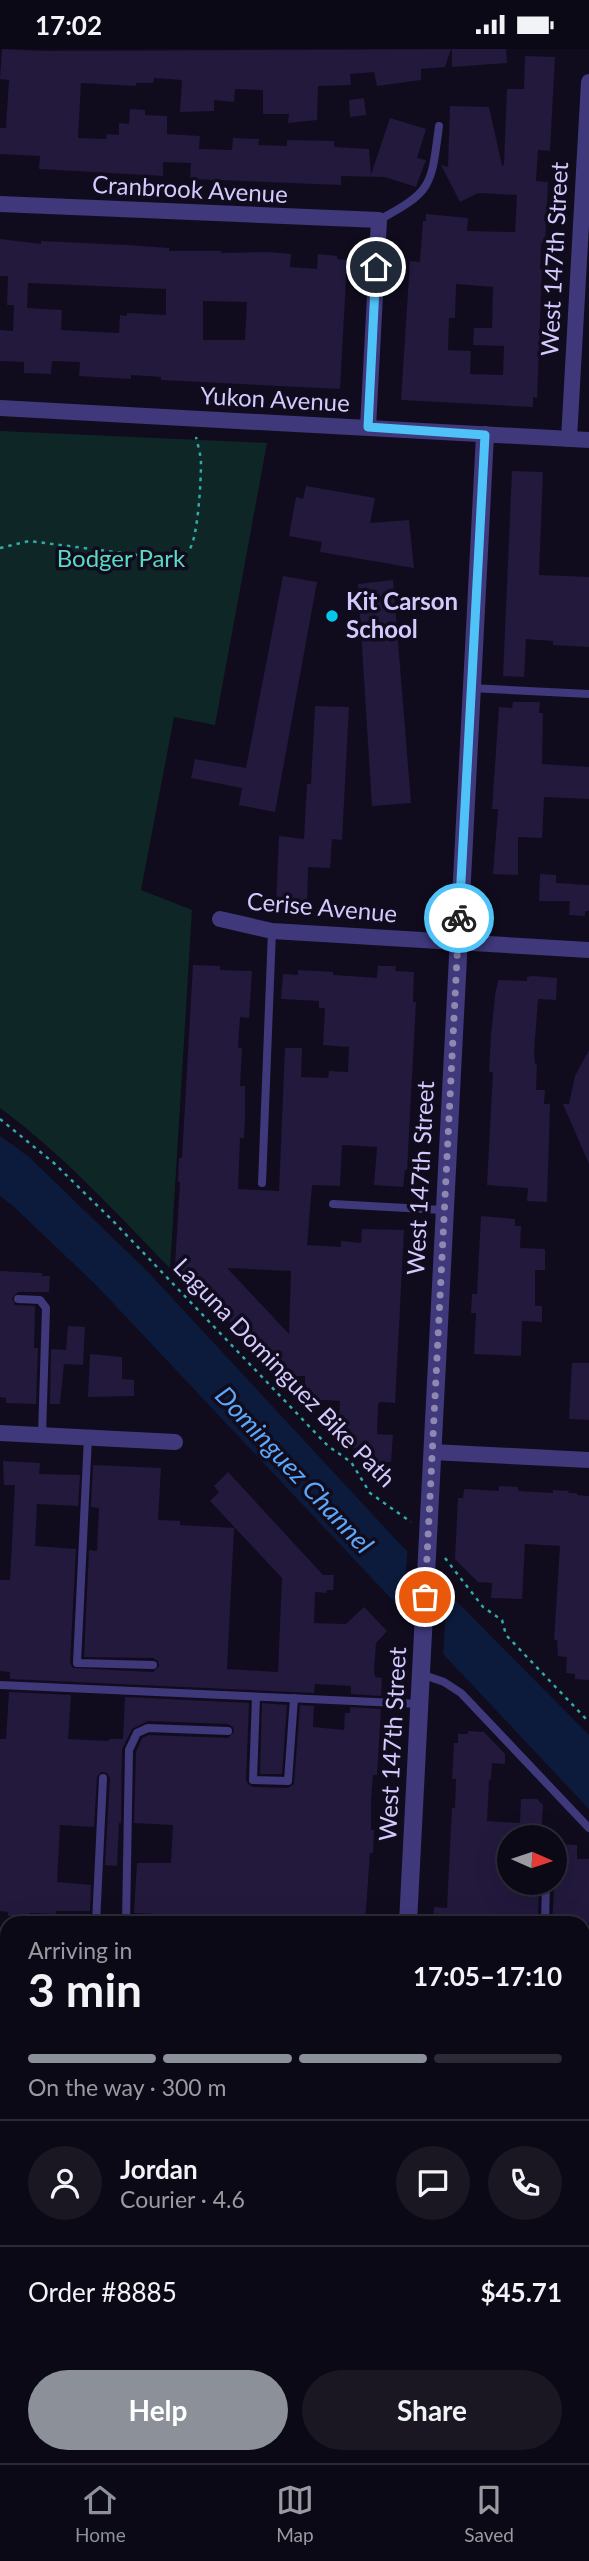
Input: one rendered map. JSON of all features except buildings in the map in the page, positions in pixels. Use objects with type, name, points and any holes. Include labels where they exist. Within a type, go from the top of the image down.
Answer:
[{"type":"street","name":"West 147th Street","points":[[569,439],[589,82]]},
{"type":"street","name":"Cranbrook Avenue","points":[[0,204],[379,221]]},
{"type":"street","points":[[368,427],[379,221]]},
{"type":"street","name":"Yukon Avenue","points":[[0,408],[589,440]]},
{"type":"street","name":"West 147th Street","points":[[408,1916],[485,435]]},
{"type":"street","name":"Cerise Avenue","points":[[220,919],[272,931],[588,951]]},
{"type":"street","points":[[0,1433],[175,1441]]},
{"type":"street","points":[[432,1452],[589,1460]]},
{"type":"lane","points":[[379,221],[421,195],[433,173],[439,126]]},
{"type":"lane","points":[[471,688],[589,694]]},
{"type":"lane","points":[[262,1183],[272,931]]},
{"type":"lane","points":[[333,1204],[443,1210]]},
{"type":"lane","points":[[18,1299],[40,1300],[46,1308],[42,1435]]},
{"type":"lane","points":[[88,1437],[77,1663],[153,1665]]},
{"type":"lane","points":[[421,1674],[444,1682],[461,1693],[589,1828]]},
{"type":"lane","points":[[0,1685],[419,1704]]},
{"type":"lane","points":[[256,1697],[254,1780],[288,1781],[294,1698]]},
{"type":"lane","points":[[126,1916],[129,1750],[137,1733],[148,1728],[228,1731]]},
{"type":"lane","points":[[96,1916],[103,1779]]},
{"type":"lane","points":[[545,1916],[546,1895]]},
{"type":"path","points":[[0,548],[29,541],[170,559],[180,556],[188,551],[194,542],[201,464],[196,437]]},
{"type":"path","name":"Laguna Dominguez Bike Path","points":[[0,1119],[55,1164],[113,1221],[328,1445],[351,1462],[370,1493],[410,1521],[483,1607],[502,1620],[506,1635],[589,1722]]},
{"type":"green space","name":"Bodger Park","points":[[0,431],[267,443],[215,725],[174,717],[141,890],[192,910],[170,1268],[67,1164],[0,1108]]},
{"type":"water","name":"Dominguez Channel","points":[[0,1136],[28,1156],[147,1271],[400,1544],[589,1735],[589,1809],[96,1285],[0,1196]]},
{"type":"pier","points":[[408,1546],[447,1585],[443,1660],[402,1617]]},
{"type":"way so far","points":[[425,1597],[459,918]]},
{"type":"place","name":"Kit Carson School","points":[[332,616]]},
{"type":"route","points":[[376,267],[368,427],[485,435],[459,918]]}]
